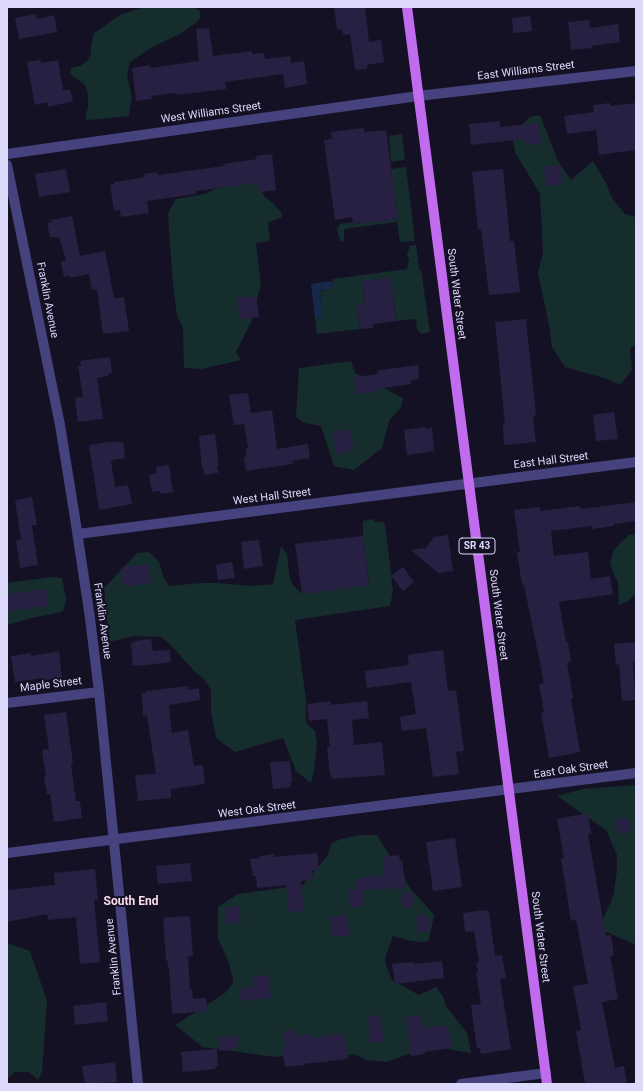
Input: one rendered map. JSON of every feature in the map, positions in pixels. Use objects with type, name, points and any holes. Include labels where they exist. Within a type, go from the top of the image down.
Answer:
[{"type":"main road","name":"South Water Street","points":[[407,7],[547,1084]]},
{"type":"street","name":"East Williams Street","points":[[418,96],[636,71]]},
{"type":"street","name":"West Williams Street","points":[[7,154],[418,96]]},
{"type":"street","name":"Franklin Avenue","points":[[7,165],[60,425],[78,534],[99,692],[138,1084]]},
{"type":"street","name":"East Hall Street","points":[[469,484],[636,462]]},
{"type":"street","name":"West Hall Street","points":[[78,534],[469,484]]},
{"type":"street","name":"Maple Street","points":[[7,703],[99,692]]},
{"type":"street","name":"East Oak Street","points":[[509,790],[636,773]]},
{"type":"street","name":"West Oak Street","points":[[7,853],[509,790]]},
{"type":"street","points":[[461,1084],[546,1073]]},
{"type":"green space","points":[[145,7],[191,7],[199,10],[201,16],[197,22],[180,34],[152,47],[130,62],[127,75],[132,97],[129,116],[86,119],[88,94],[85,85],[70,74],[71,68],[80,66],[88,60],[91,54],[91,45],[94,33],[122,14]]},
{"type":"green space","points":[[540,115],[558,161],[571,180],[593,161],[606,183],[612,198],[625,214],[636,217],[636,344],[630,349],[632,370],[620,385],[604,378],[565,367],[552,347],[538,273],[543,252],[540,194],[515,152],[512,135],[530,117]]},
{"type":"green space","points":[[402,134],[405,160],[391,162],[389,136]]},
{"type":"green space","points":[[406,167],[415,241],[400,242],[397,222],[344,229],[343,242],[340,241],[337,229],[340,224],[398,219],[391,169]]},
{"type":"green space","points":[[253,175],[265,197],[273,203],[282,214],[282,217],[268,223],[270,241],[256,243],[261,285],[251,322],[236,352],[241,360],[202,369],[184,368],[183,328],[177,315],[173,285],[168,213],[176,199],[205,194],[214,189],[246,184]]},
{"type":"green space","points":[[416,245],[430,332],[421,334],[417,329],[416,319],[396,321],[390,278],[362,282],[365,304],[357,306],[360,329],[317,334],[315,318],[317,319],[322,317],[320,292],[332,287],[333,279],[407,269],[409,260],[407,255],[409,246]]},
{"type":"green space","points":[[351,361],[355,373],[403,398],[401,407],[389,421],[382,448],[354,470],[334,466],[321,426],[305,423],[296,417],[299,368]]},
{"type":"green space","points":[[372,519],[376,522],[384,522],[386,531],[393,591],[390,606],[295,620],[306,699],[306,723],[315,731],[317,742],[311,783],[296,771],[283,738],[235,752],[216,738],[211,712],[211,690],[203,678],[194,671],[169,643],[161,637],[134,636],[109,642],[104,588],[137,553],[149,552],[159,562],[164,578],[169,586],[201,583],[251,586],[273,584],[281,546],[287,554],[289,574],[292,584],[302,594],[369,585],[363,536],[363,521]]},
{"type":"green space","points":[[636,534],[636,594],[628,601],[619,605],[618,582],[613,573],[610,562],[614,550],[620,543],[629,535]]},
{"type":"green space","points":[[52,577],[62,578],[66,599],[64,609],[61,612],[7,625],[7,583]]},
{"type":"green space","points":[[636,785],[636,945],[602,930],[603,919],[613,897],[617,871],[617,855],[606,830],[557,796],[583,789]]},
{"type":"green space","points":[[359,835],[377,835],[410,888],[434,915],[429,940],[424,942],[411,941],[393,936],[385,958],[392,980],[419,995],[436,987],[443,996],[446,1006],[467,1033],[471,1053],[430,1046],[387,1062],[367,1060],[354,1054],[322,1063],[309,1052],[276,1057],[203,1047],[175,1025],[225,993],[233,983],[228,961],[218,938],[218,907],[238,894],[303,885],[327,856],[332,843],[341,839]]},
{"type":"green space","points":[[7,943],[30,951],[47,1001],[42,1072],[38,1080],[29,1072],[15,1072],[7,1079]]},
{"type":"water","points":[[332,281],[333,286],[331,289],[322,290],[320,292],[322,317],[317,319],[315,318],[311,284]]},
{"type":"building","points":[[334,7],[365,7],[369,42],[381,40],[384,62],[367,65],[367,69],[355,70],[350,34],[343,35],[342,29],[337,30]]},
{"type":"building","points":[[36,14],[37,19],[54,15],[57,32],[19,39],[15,18]]},
{"type":"building","points":[[530,16],[532,31],[513,33],[512,18]]},
{"type":"building","points":[[589,20],[590,28],[618,24],[620,42],[592,46],[592,48],[571,50],[568,22]]},
{"type":"building","points":[[209,28],[213,56],[252,51],[252,54],[264,53],[265,59],[290,56],[291,63],[304,61],[307,84],[285,88],[283,74],[225,82],[226,89],[176,95],[176,93],[151,96],[152,99],[136,101],[132,68],[150,65],[150,68],[199,61],[196,29]]},
{"type":"building","points":[[41,60],[41,63],[58,60],[63,90],[70,90],[73,101],[48,107],[47,102],[35,105],[27,62]]},
{"type":"building","points":[[610,103],[610,106],[636,103],[636,150],[599,155],[596,130],[567,134],[564,116],[594,112],[593,105]]},
{"type":"building","points":[[500,121],[500,127],[539,123],[541,144],[525,145],[524,139],[471,145],[469,124]]},
{"type":"building","points":[[364,129],[364,132],[386,130],[398,219],[353,224],[352,217],[335,220],[324,140],[332,139],[331,132]]},
{"type":"building","points":[[272,154],[276,190],[259,192],[258,183],[196,191],[196,194],[147,201],[149,213],[121,217],[120,210],[114,211],[110,185],[114,184],[114,182],[142,178],[145,176],[144,174],[157,172],[158,175],[224,166],[224,164],[257,159],[256,156]]},
{"type":"building","points":[[560,165],[562,185],[546,186],[544,167]]},
{"type":"building","points":[[66,169],[70,192],[39,197],[35,174]]},
{"type":"building","points":[[503,169],[510,241],[514,241],[520,292],[489,295],[481,229],[478,230],[472,172]]},
{"type":"building","points":[[72,216],[80,256],[105,251],[114,298],[124,297],[129,331],[103,334],[97,289],[92,290],[89,274],[70,278],[69,276],[64,277],[61,262],[66,260],[59,237],[50,237],[47,223],[52,222],[51,220]]},
{"type":"building","points":[[391,278],[396,321],[373,324],[373,328],[360,329],[357,305],[365,304],[362,281]]},
{"type":"building","points":[[256,296],[259,317],[240,319],[237,298]]},
{"type":"building","points":[[526,319],[536,415],[533,416],[536,442],[504,445],[503,425],[505,425],[495,322]]},
{"type":"building","points":[[110,357],[112,373],[108,374],[108,376],[97,378],[103,419],[78,422],[75,398],[83,397],[78,366],[81,366],[80,361]]},
{"type":"building","points":[[418,365],[419,379],[411,380],[411,384],[377,389],[377,392],[356,394],[354,377],[378,374],[377,371],[381,370]]},
{"type":"building","points":[[248,393],[251,413],[272,410],[277,449],[308,444],[310,458],[292,461],[293,464],[246,471],[244,457],[247,457],[245,449],[248,448],[244,424],[234,425],[229,395]]},
{"type":"building","points":[[614,412],[618,439],[596,441],[593,415]]},
{"type":"building","points":[[426,427],[426,429],[432,428],[434,451],[407,455],[404,430]]},
{"type":"building","points":[[350,429],[354,451],[336,454],[332,432]]},
{"type":"building","points":[[215,434],[219,466],[217,466],[218,473],[204,475],[199,436]]},
{"type":"building","points":[[123,442],[125,458],[111,461],[115,487],[128,485],[132,504],[99,510],[89,445]]},
{"type":"building","points":[[169,465],[173,492],[161,494],[160,491],[152,492],[149,475],[157,473],[156,467]]},
{"type":"building","points":[[32,497],[37,525],[32,525],[38,565],[20,568],[16,540],[21,539],[15,500]]},
{"type":"building","points":[[636,502],[636,521],[592,529],[592,526],[551,531],[554,556],[588,552],[591,579],[610,576],[613,594],[559,602],[571,662],[567,663],[573,698],[571,699],[580,752],[549,758],[541,713],[544,712],[539,684],[544,683],[524,585],[522,585],[517,552],[520,552],[514,510],[540,507],[540,511],[580,506],[581,509]]},
{"type":"building","points":[[448,535],[453,571],[438,573],[411,550],[426,548],[434,537]]},
{"type":"building","points":[[363,536],[369,585],[302,594],[295,544]]},
{"type":"building","points":[[259,540],[263,566],[244,569],[241,542]]},
{"type":"building","points":[[232,562],[235,578],[218,580],[216,565]]},
{"type":"building","points":[[148,564],[151,583],[126,587],[125,584],[122,584],[120,569],[123,569],[123,567]]},
{"type":"building","points":[[403,567],[414,582],[403,591],[391,576]]},
{"type":"building","points":[[46,589],[48,606],[7,611],[7,594]]},
{"type":"building","points":[[151,639],[153,651],[170,650],[171,662],[133,666],[131,643]]},
{"type":"building","points":[[636,642],[636,662],[633,663],[635,700],[622,701],[619,664],[616,665],[614,644]]},
{"type":"building","points":[[443,650],[448,691],[456,690],[464,751],[456,752],[459,774],[433,777],[426,728],[402,731],[400,717],[416,714],[411,682],[367,688],[365,671],[409,665],[407,655]]},
{"type":"building","points":[[59,651],[62,678],[43,680],[42,678],[15,682],[11,656],[31,653],[31,656]]},
{"type":"building","points":[[188,686],[188,690],[199,688],[200,700],[169,705],[172,733],[188,730],[194,766],[203,765],[205,784],[171,789],[171,798],[138,801],[135,775],[156,774],[147,715],[143,716],[142,693],[146,693],[146,691]]},
{"type":"building","points":[[330,701],[331,705],[367,701],[369,718],[352,720],[354,745],[382,742],[385,775],[332,779],[330,775],[327,747],[330,747],[327,719],[309,721],[307,704]]},
{"type":"building","points":[[66,712],[76,801],[80,801],[82,818],[54,822],[50,794],[47,794],[44,777],[46,776],[42,750],[49,749],[44,715]]},
{"type":"building","points":[[290,761],[291,787],[273,789],[270,762]]},
{"type":"building","points":[[588,813],[591,833],[588,834],[606,936],[611,935],[614,955],[610,956],[618,999],[602,1002],[615,1068],[624,1066],[627,1084],[585,1084],[576,1031],[581,1030],[573,986],[588,984],[576,920],[571,921],[561,858],[564,858],[557,819]]},
{"type":"building","points":[[628,817],[631,832],[618,834],[615,820]]},
{"type":"building","points":[[455,838],[462,887],[433,891],[426,842]]},
{"type":"building","points":[[317,853],[319,870],[312,871],[313,880],[301,881],[304,911],[288,912],[286,885],[257,888],[256,876],[253,876],[250,859],[274,854],[274,857]]},
{"type":"building","points":[[399,855],[400,861],[402,860],[406,888],[391,890],[391,887],[362,891],[364,906],[350,908],[348,890],[357,889],[355,879],[384,875],[383,857]]},
{"type":"building","points":[[190,863],[192,881],[158,884],[156,866]]},
{"type":"building","points":[[95,869],[98,900],[94,900],[100,962],[80,964],[76,917],[48,920],[47,914],[7,922],[7,890],[55,885],[54,873]]},
{"type":"building","points":[[413,892],[414,906],[403,908],[401,893]]},
{"type":"building","points":[[239,906],[241,922],[226,924],[224,908]]},
{"type":"building","points":[[484,910],[489,911],[495,956],[502,955],[506,978],[500,979],[511,1049],[481,1054],[480,1048],[477,1049],[471,1005],[481,1004],[476,972],[478,971],[476,963],[479,963],[474,931],[465,932],[463,913]]},
{"type":"building","points":[[347,915],[350,935],[333,937],[330,918]]},
{"type":"building","points":[[428,915],[430,931],[418,932],[416,916]]},
{"type":"building","points":[[184,916],[190,917],[193,956],[188,957],[190,989],[192,989],[193,999],[206,998],[207,1011],[172,1014],[169,969],[166,960],[163,918]]},
{"type":"building","points":[[442,961],[444,978],[395,984],[392,964],[414,962],[414,964]]},
{"type":"building","points":[[269,975],[271,998],[240,1001],[239,988],[253,987],[252,977]]},
{"type":"building","points":[[106,1002],[108,1021],[75,1025],[73,1006]]},
{"type":"building","points":[[380,1015],[384,1042],[371,1043],[368,1016]]},
{"type":"building","points":[[421,1015],[423,1027],[447,1026],[447,1034],[450,1033],[452,1048],[425,1052],[425,1054],[411,1056],[406,1017]]},
{"type":"building","points":[[296,1030],[296,1036],[311,1034],[311,1038],[344,1033],[348,1059],[285,1067],[282,1049],[285,1048],[283,1031]]},
{"type":"building","points":[[237,1036],[238,1049],[220,1051],[218,1038]]},
{"type":"building","points":[[217,1049],[218,1066],[215,1067],[216,1069],[183,1072],[181,1052]]},
{"type":"building","points":[[115,1062],[117,1082],[85,1084],[82,1066]]},
{"type":"district","name":"South End","points":[[131,902]]}]
